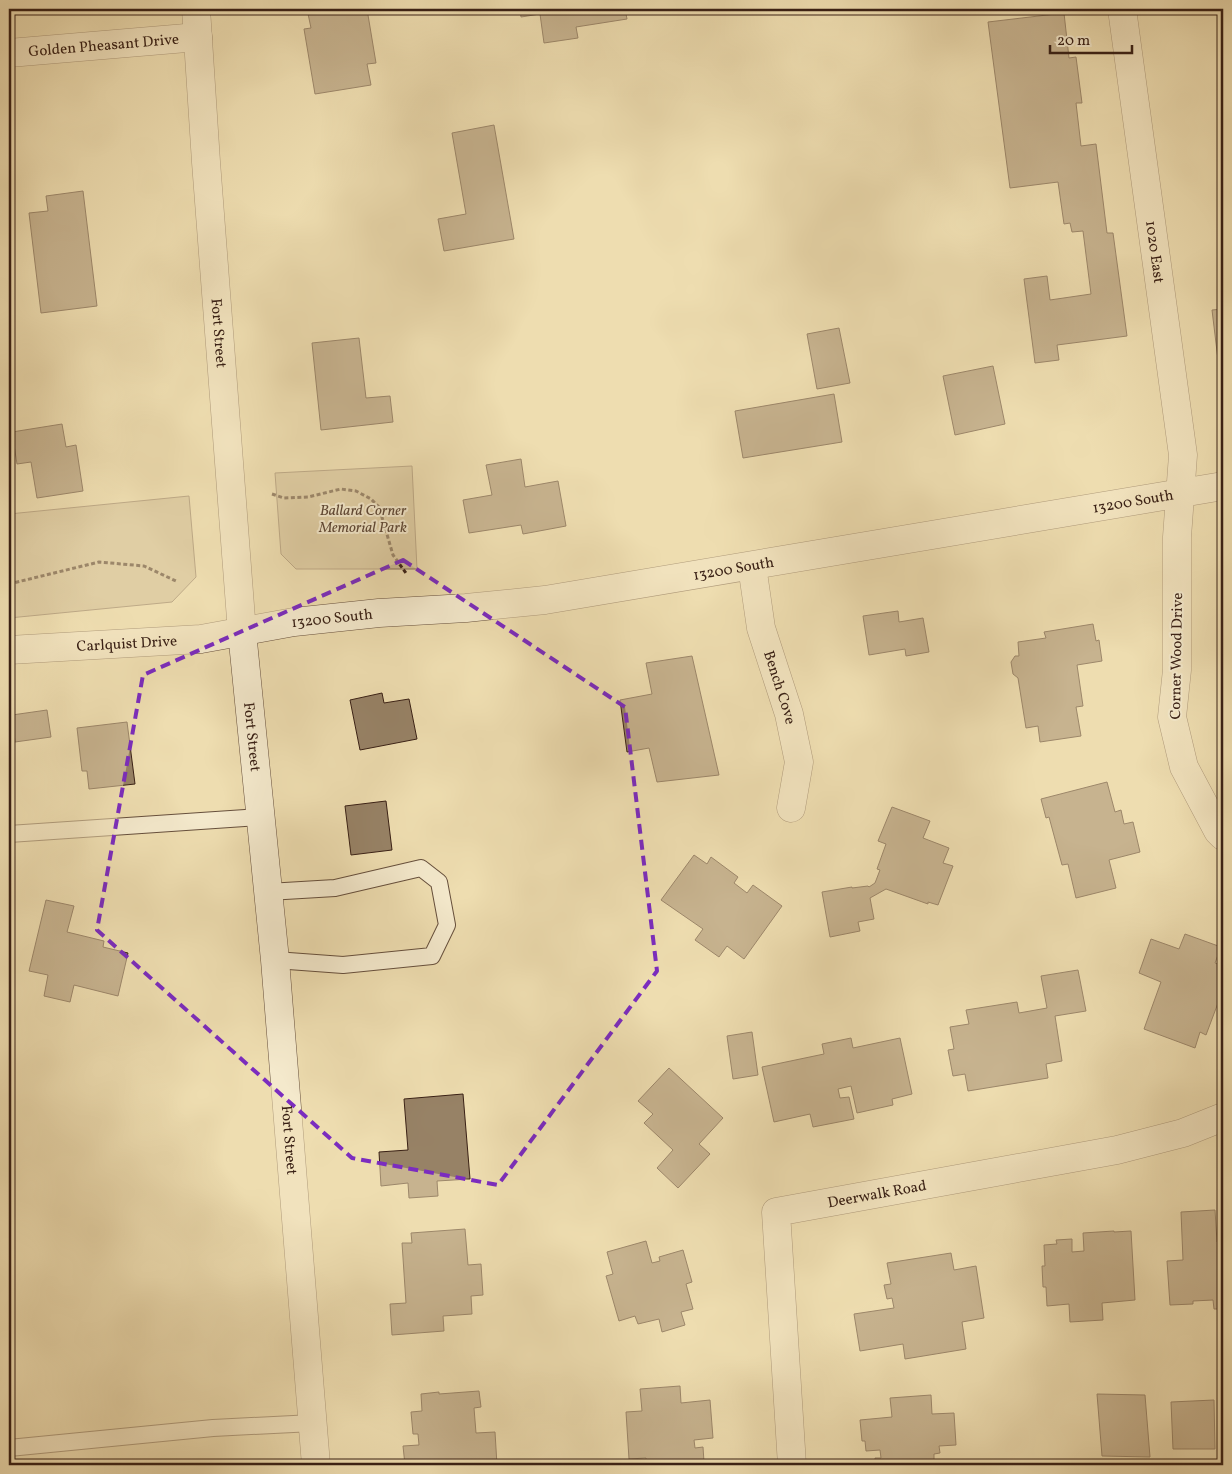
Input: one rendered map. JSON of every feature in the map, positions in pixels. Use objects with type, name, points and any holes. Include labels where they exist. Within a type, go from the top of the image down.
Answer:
[{"type":"street","name":"Fort Street","points":[[196,9],[242,632],[275,960],[316,1465]]},
{"type":"street","name":"1020 East","points":[[1122,9],[1183,455],[1180,494]]},
{"type":"street","name":"Golden Pheasant Drive","points":[[9,53],[198,37]]},
{"type":"street","name":"13200 South","points":[[242,632],[294,622],[379,613],[466,608],[545,600],[1223,486]]},
{"type":"street","name":"Corner Wood Drive","points":[[1180,494],[1177,536],[1176,670],[1172,717],[1184,767],[1218,831],[1223,836]]},
{"type":"street","name":"Bench Cove","points":[[752,566],[761,628],[789,714],[799,762],[791,808]]},
{"type":"street","name":"Carlquist Drive","points":[[9,650],[201,639],[242,632]]},
{"type":"street","name":"Deerwalk Road","points":[[792,1465],[776,1212],[1117,1150],[1183,1133],[1223,1117]]},
{"type":"lane","points":[[9,834],[260,817]]},
{"type":"lane","points":[[268,892],[335,888],[421,868],[440,882],[447,925],[432,956],[343,965],[275,960]]},
{"type":"lane","points":[[9,1448],[213,1428],[313,1422]]},
{"type":"path","points":[[272,494],[284,498],[308,497],[341,489],[356,491],[371,499],[379,507],[393,555],[406,573]]},
{"type":"path","points":[[9,584],[99,562],[144,566],[178,582]]},
{"type":"highlighted area","points":[[403,560],[625,707],[657,971],[498,1185],[352,1158],[97,930],[143,675]]},
{"type":"green space","name":"Ballard Corner Memorial Park","points":[[412,466],[417,569],[296,569],[281,554],[275,473]]},
{"type":"green space","points":[[189,496],[196,577],[172,602],[9,618],[9,514]]},
{"type":"building","points":[[307,9],[367,9],[376,63],[367,64],[371,85],[315,94],[304,29],[311,28]]},
{"type":"building","points":[[520,9],[625,9],[627,19],[576,27],[578,38],[544,43],[540,14],[521,17]]},
{"type":"building","points":[[1064,13],[1069,58],[1076,57],[1082,103],[1076,103],[1081,146],[1096,144],[1107,233],[1113,233],[1127,336],[1057,345],[1059,360],[1035,363],[1024,279],[1047,276],[1050,300],[1091,294],[1083,231],[1072,232],[1070,223],[1064,224],[1058,182],[1010,188],[988,22]]},
{"type":"building","points":[[494,125],[514,239],[444,251],[438,219],[466,214],[452,133]]},
{"type":"building","points":[[83,191],[97,306],[41,313],[29,213],[48,211],[46,196]]},
{"type":"building","points":[[1223,309],[1223,401],[1212,310]]},
{"type":"building","points":[[839,328],[850,383],[817,389],[807,334]]},
{"type":"building","points":[[359,338],[366,398],[390,396],[393,422],[321,430],[312,343]]},
{"type":"building","points":[[993,366],[1005,424],[955,435],[943,376]]},
{"type":"building","points":[[834,394],[842,442],[743,458],[735,411]]},
{"type":"building","points":[[62,424],[66,447],[76,445],[83,491],[37,498],[31,462],[17,464],[12,432]]},
{"type":"building","points":[[521,459],[525,487],[558,481],[566,526],[523,534],[521,525],[469,533],[463,500],[492,495],[486,465]]},
{"type":"building","points":[[898,611],[899,622],[923,618],[929,652],[906,656],[905,649],[869,655],[863,616]]},
{"type":"building","points":[[1093,624],[1096,641],[1099,640],[1102,661],[1077,665],[1083,706],[1076,707],[1081,736],[1040,742],[1038,726],[1026,728],[1018,678],[1013,674],[1011,662],[1015,656],[1019,656],[1018,642],[1046,638],[1044,632]]},
{"type":"building","points":[[692,656],[719,775],[657,782],[649,748],[627,752],[620,700],[652,694],[646,663]]},
{"type":"building","points":[[382,693],[384,703],[409,699],[417,739],[360,750],[350,700]]},
{"type":"building","points":[[47,710],[51,737],[15,742],[12,715]]},
{"type":"building","points":[[127,722],[135,784],[89,789],[87,771],[82,771],[77,728]]},
{"type":"building","points":[[1107,782],[1115,812],[1121,810],[1124,824],[1133,822],[1140,852],[1109,860],[1116,888],[1076,898],[1068,864],[1062,865],[1049,817],[1046,818],[1041,799]]},
{"type":"building","points":[[386,801],[392,850],[351,855],[345,806]]},
{"type":"building","points":[[892,807],[930,821],[923,838],[949,848],[943,863],[953,866],[938,905],[928,902],[928,904],[886,889],[870,898],[874,919],[858,922],[860,931],[830,937],[822,892],[852,887],[869,887],[875,883],[880,870],[877,869],[886,844],[878,841]]},
{"type":"building","points":[[694,855],[707,864],[711,857],[738,877],[734,883],[747,893],[753,885],[782,906],[744,959],[727,946],[719,957],[695,940],[703,929],[661,900]]},
{"type":"building","points":[[46,900],[74,906],[67,932],[104,941],[103,947],[128,953],[118,996],[74,985],[70,1002],[44,996],[48,975],[29,971]]},
{"type":"building","points":[[1185,934],[1221,947],[1215,963],[1223,966],[1223,1004],[1218,1003],[1206,1035],[1200,1032],[1195,1048],[1144,1029],[1161,982],[1139,973],[1151,939],[1179,949]]},
{"type":"building","points":[[1078,970],[1086,1011],[1055,1016],[1062,1061],[1046,1064],[1048,1078],[968,1091],[965,1074],[953,1076],[948,1050],[954,1049],[950,1027],[969,1024],[966,1010],[1017,1002],[1019,1013],[1047,1008],[1041,976]]},
{"type":"building","points":[[752,1032],[758,1075],[733,1079],[727,1036]]},
{"type":"building","points":[[851,1038],[853,1048],[900,1038],[912,1094],[892,1099],[893,1105],[857,1113],[851,1086],[838,1089],[840,1098],[849,1097],[854,1119],[813,1127],[810,1114],[774,1122],[762,1067],[824,1054],[822,1044]]},
{"type":"building","points":[[669,1068],[723,1118],[699,1144],[710,1154],[678,1188],[657,1168],[673,1150],[644,1123],[653,1114],[638,1101]]},
{"type":"building","points":[[463,1094],[470,1179],[437,1181],[438,1196],[409,1198],[408,1183],[381,1186],[379,1152],[408,1150],[404,1099]]},
{"type":"building","points":[[1215,1210],[1217,1242],[1223,1241],[1223,1309],[1214,1309],[1213,1300],[1193,1301],[1193,1304],[1170,1305],[1167,1261],[1183,1260],[1181,1212]]},
{"type":"building","points":[[465,1229],[468,1265],[481,1264],[483,1295],[471,1296],[472,1314],[443,1316],[444,1331],[392,1335],[390,1304],[406,1303],[402,1243],[412,1243],[411,1233]]},
{"type":"building","points":[[1131,1231],[1135,1300],[1102,1303],[1103,1320],[1070,1322],[1069,1304],[1047,1306],[1046,1287],[1043,1287],[1044,1245],[1057,1244],[1056,1240],[1072,1239],[1072,1252],[1084,1251],[1083,1233]]},
{"type":"building","points":[[646,1241],[652,1263],[660,1261],[659,1257],[683,1250],[692,1282],[686,1284],[693,1309],[681,1312],[685,1325],[662,1332],[659,1319],[638,1324],[635,1316],[619,1321],[606,1276],[613,1274],[607,1252]]},
{"type":"building","points":[[951,1253],[954,1270],[976,1266],[984,1318],[962,1322],[966,1349],[905,1359],[903,1344],[860,1351],[854,1314],[894,1308],[892,1298],[887,1299],[884,1285],[891,1284],[887,1263]]},
{"type":"building","points":[[680,1386],[681,1403],[710,1400],[713,1438],[694,1440],[695,1448],[703,1447],[704,1462],[696,1462],[696,1465],[646,1465],[646,1458],[629,1459],[626,1412],[642,1411],[640,1389]]},
{"type":"building","points":[[479,1391],[481,1407],[474,1408],[476,1433],[495,1432],[497,1465],[405,1465],[403,1446],[419,1445],[418,1434],[413,1434],[411,1412],[422,1411],[421,1394]]},
{"type":"building","points":[[1097,1394],[1145,1395],[1150,1457],[1102,1456]]},
{"type":"building","points":[[931,1395],[932,1414],[954,1413],[956,1445],[939,1446],[940,1453],[934,1454],[934,1465],[875,1465],[875,1458],[881,1458],[880,1450],[866,1451],[865,1441],[862,1441],[860,1420],[892,1417],[890,1398]]},
{"type":"building","points":[[1214,1400],[1215,1449],[1173,1449],[1171,1402]]}]
